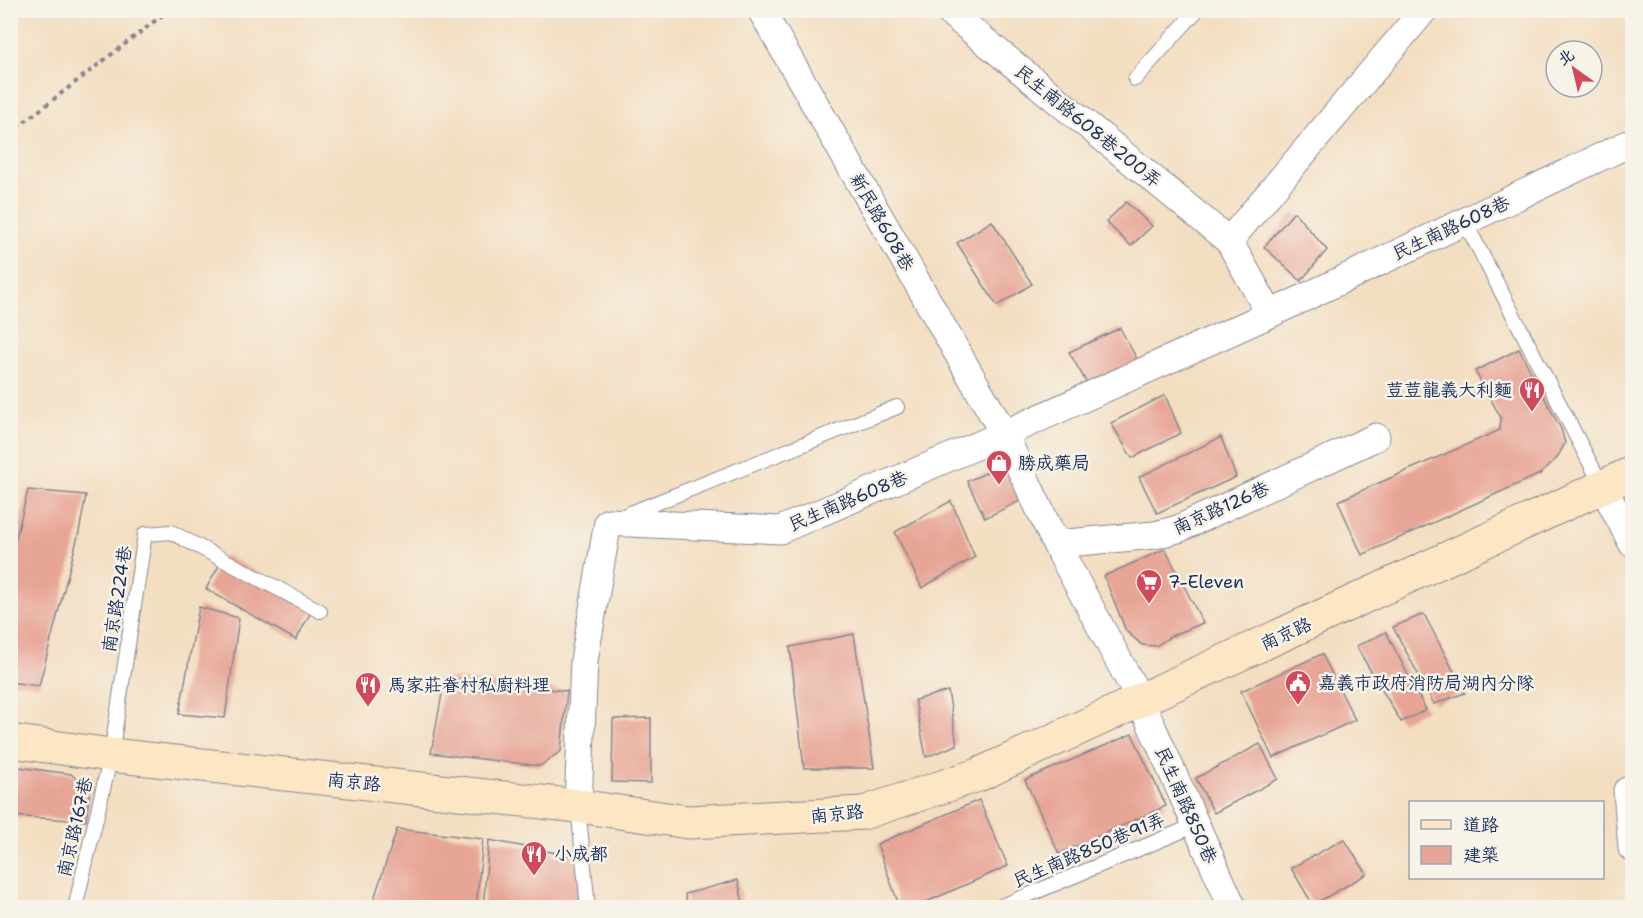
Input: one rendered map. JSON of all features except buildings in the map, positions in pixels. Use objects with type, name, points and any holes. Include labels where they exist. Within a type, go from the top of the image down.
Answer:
[{"type":"street","name":"新民路608巷","points":[[761,10],[1004,434]]},
{"type":"street","name":"民生南路608巷200弄","points":[[948,10],[1229,241]]},
{"type":"street","points":[[1270,314],[1229,241],[1424,10]]},
{"type":"street","name":"民生南路608巷","points":[[608,522],[780,530],[1004,434],[1270,314],[1632,142]]},
{"type":"street","points":[[1004,434],[1056,544],[1141,702]]},
{"type":"street","name":"南京路126巷","points":[[1056,544],[1155,535],[1178,529],[1376,437]]},
{"type":"street","name":"南京路","points":[[10,741],[111,755],[578,806],[688,822],[862,813],[978,775],[1141,702],[1632,473]]},
{"type":"street","points":[[1603,487],[1632,543]]},
{"type":"street","points":[[578,806],[584,661],[608,522]]},
{"type":"street","name":"民生南路850巷","points":[[1141,702],[1233,908]]},
{"type":"street","points":[[1627,792],[1632,848]]},
{"type":"lane","points":[[1135,79],[1197,10]]},
{"type":"lane","points":[[1465,222],[1603,487]]},
{"type":"lane","points":[[608,522],[897,407]]},
{"type":"lane","name":"南京路224巷","points":[[111,755],[145,534],[171,531],[320,612]]},
{"type":"lane","name":"南京路167巷","points":[[75,908],[111,755]]},
{"type":"lane","points":[[578,806],[588,908]]},
{"type":"lane","name":"民生南路850巷91弄","points":[[997,908],[1196,825]]},
{"type":"path","points":[[10,133],[169,10]]},
{"type":"place","name":"荳荳龍義大利麵","points":[[1532,413]]},
{"type":"place","name":"勝成藥局","points":[[999,486]]},
{"type":"place","name":"7-Eleven","points":[[1149,605]]},
{"type":"place","name":"嘉義市政府消防局湖內分隊","points":[[1298,706]]},
{"type":"place","name":"馬家莊眷村私廚料理","points":[[368,708]]},
{"type":"place","name":"小成都","points":[[534,877]]}]
